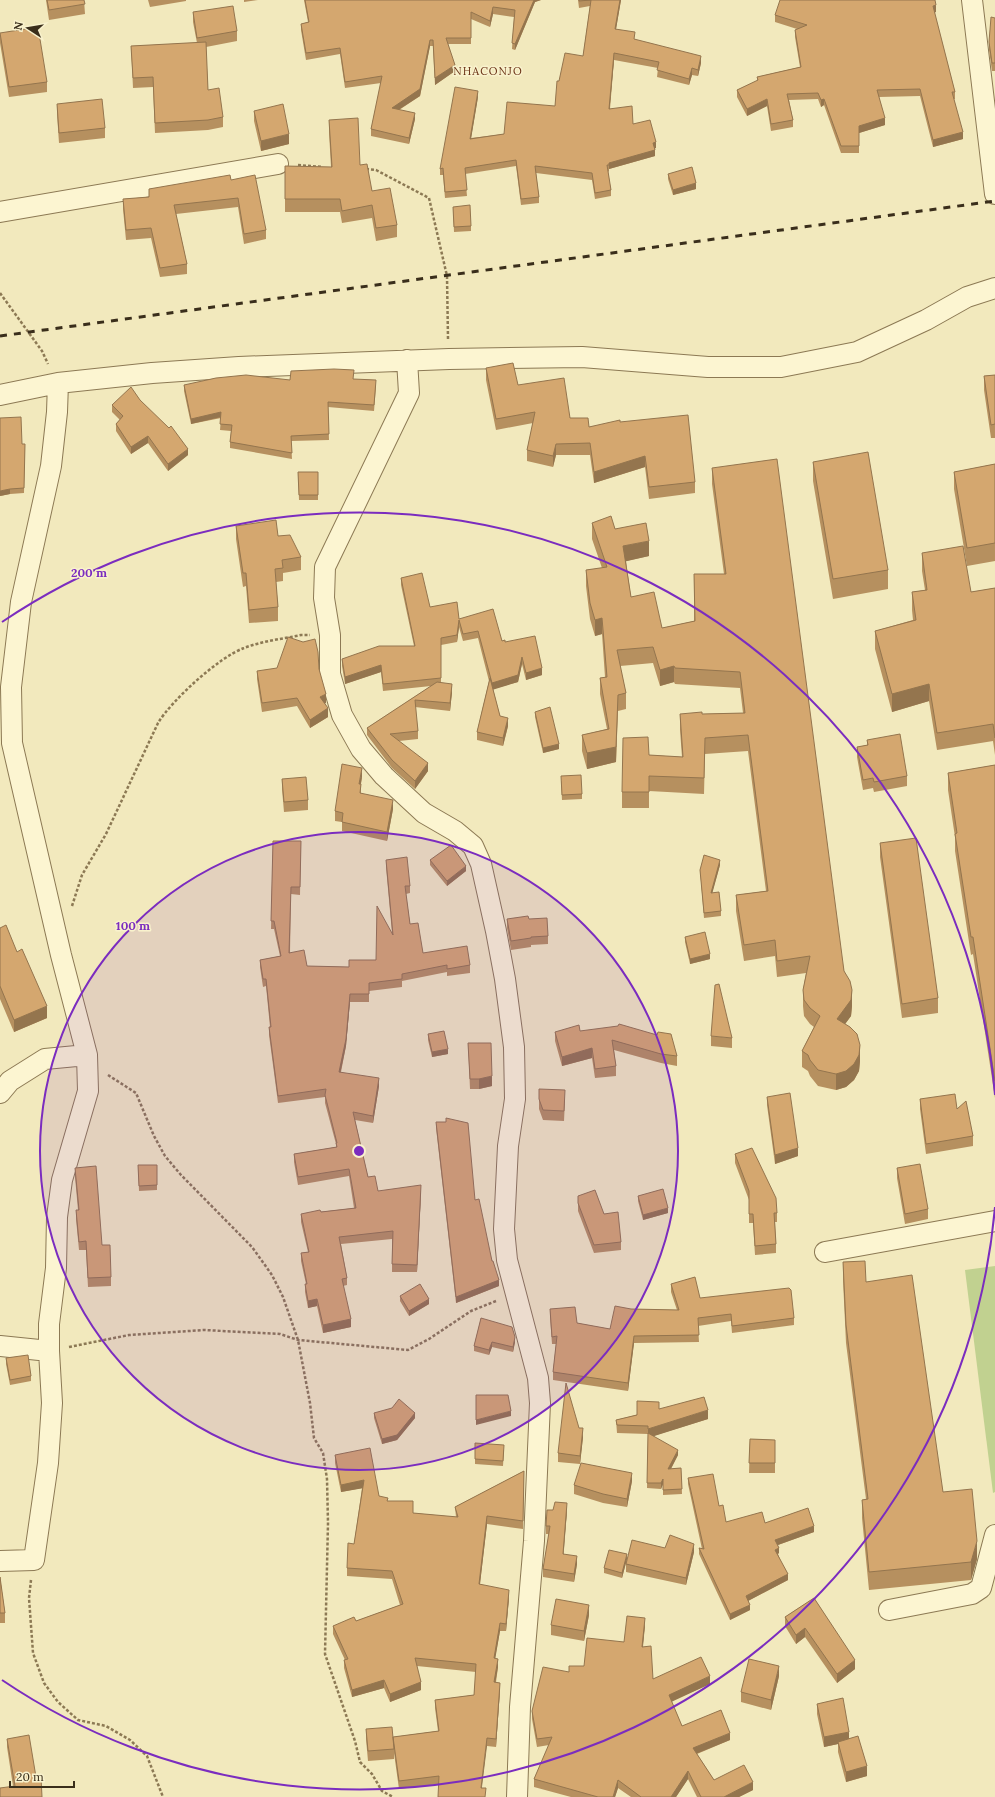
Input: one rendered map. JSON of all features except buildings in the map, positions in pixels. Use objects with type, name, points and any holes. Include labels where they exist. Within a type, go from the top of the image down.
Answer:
[{"type":"street","points":[[972,0],[995,194]]},
{"type":"street","points":[[0,212],[278,164]]},
{"type":"street","points":[[0,395],[58,383],[152,372],[407,360],[582,357],[708,367],[781,367],[857,352],[926,320],[967,297],[995,288]]},
{"type":"street","points":[[407,360],[409,393],[325,566],[324,598],[330,635],[330,674],[342,715],[361,749],[384,776],[424,813],[455,831],[473,846],[481,864],[498,938],[514,1047],[515,1100],[508,1146],[504,1229],[507,1260],[538,1378],[540,1403],[534,1540],[520,1707],[517,1797]]},
{"type":"street","points":[[0,1561],[34,1560],[48,1463],[52,1403],[49,1324],[56,1268],[57,1217],[62,1180],[88,1091],[88,1055],[61,955],[12,743],[11,688],[21,602],[51,466],[58,412],[58,383]]},
{"type":"street","points":[[0,1093],[10,1081],[45,1059],[88,1055]]},
{"type":"street","points":[[825,1252],[995,1221]]},
{"type":"street","points":[[0,1346],[49,1351]]},
{"type":"street","points":[[889,1610],[972,1594],[981,1588],[995,1536]]},
{"type":"path","points":[[278,164],[331,167]]},
{"type":"path","points":[[361,169],[376,170],[429,198],[447,276],[449,359]]},
{"type":"path","points":[[0,293],[42,351],[58,383]]},
{"type":"path","points":[[71,910],[74,896],[82,875],[106,834],[158,723],[166,711],[211,668],[230,653],[245,647],[301,635],[330,635]]},
{"type":"path","points":[[88,1055],[110,1077],[136,1093],[154,1136],[165,1156],[181,1176],[252,1247],[268,1269],[283,1297],[298,1340],[310,1403],[314,1438],[323,1453],[327,1479],[328,1523],[325,1654],[355,1741],[360,1762],[372,1774],[382,1791],[393,1797]]},
{"type":"path","points":[[49,1351],[129,1335],[204,1330],[280,1334],[298,1340],[408,1350],[429,1340],[471,1311],[516,1292]]},
{"type":"path","points":[[34,1560],[29,1598],[33,1653],[44,1683],[58,1702],[78,1720],[106,1726],[130,1740],[147,1756],[163,1797]]},
{"type":"green space","points":[[995,1266],[995,1492],[993,1493],[965,1270]]},
{"type":"railway","points":[[0,336],[995,201]]},
{"type":"district","name":"NHACONJO","points":[[488,71]]}]
